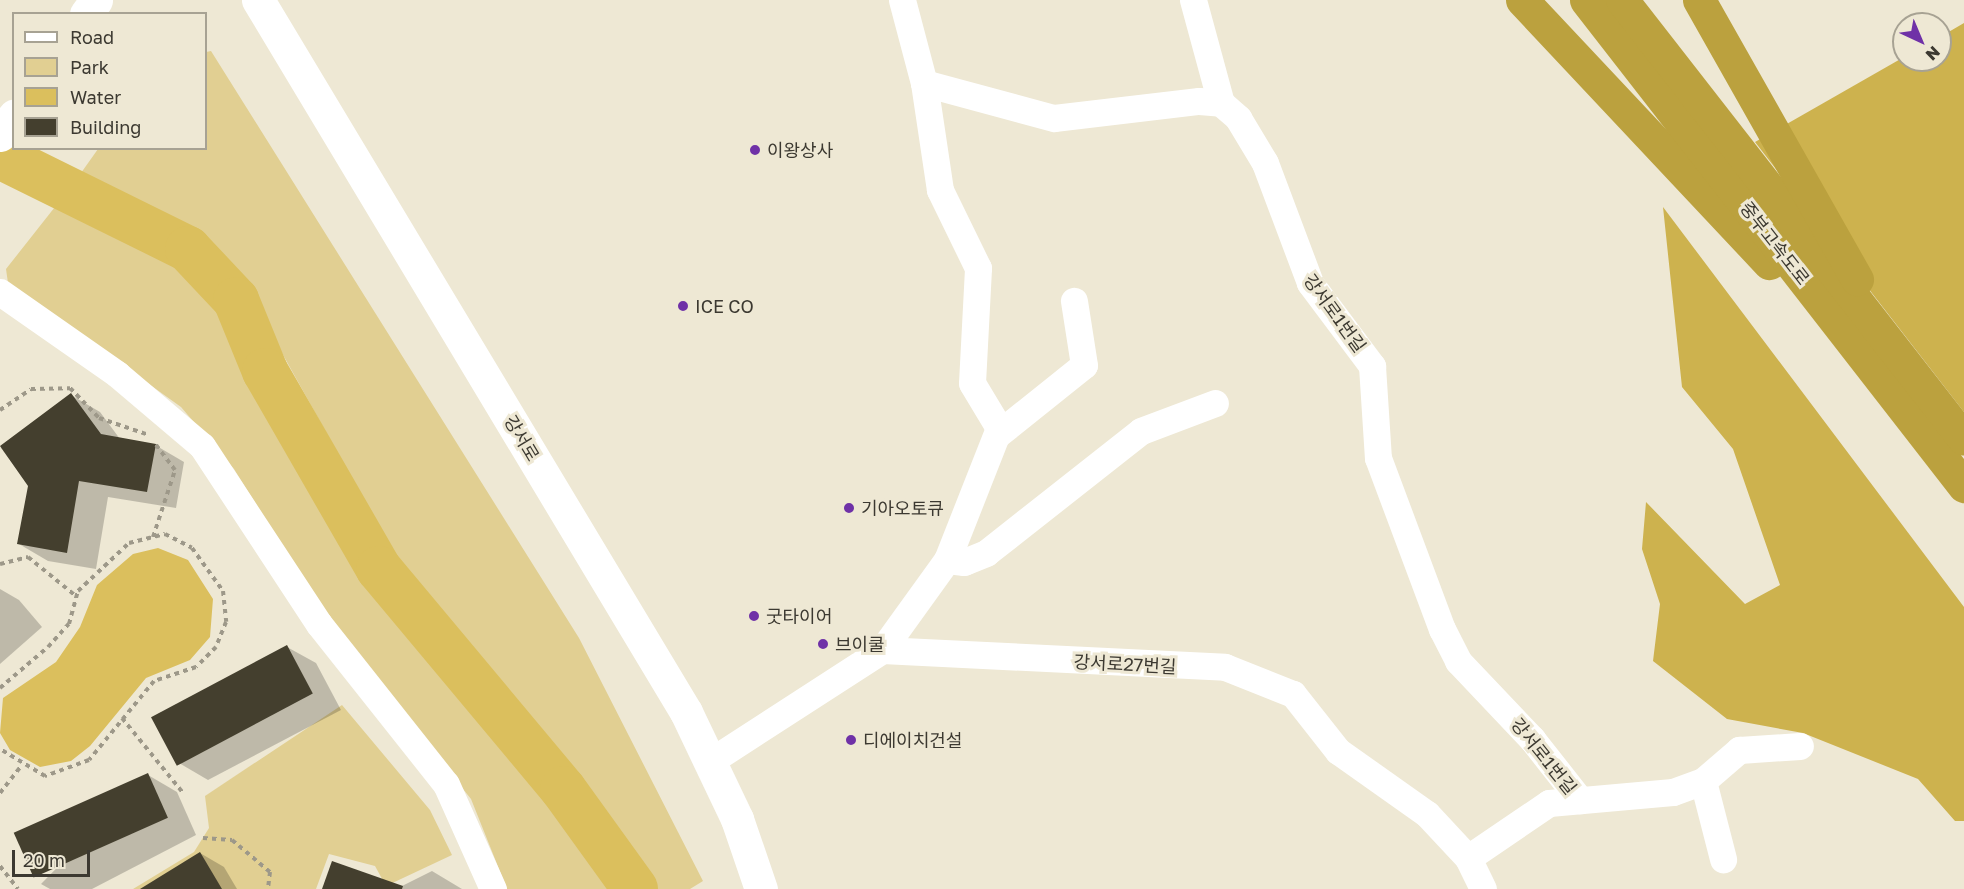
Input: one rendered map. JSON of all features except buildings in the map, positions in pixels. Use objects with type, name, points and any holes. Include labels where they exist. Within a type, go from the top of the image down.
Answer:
[{"type":"highway","points":[[1522,0],[1724,219],[1875,348]]},
{"type":"highway","name":"중부고속도로","points":[[1586,0],[1875,348],[1964,439]]},
{"type":"highway","name":"중부고속도로","points":[[1622,0],[1875,348],[1964,486]]},
{"type":"highway","points":[[1699,0],[1828,220],[1875,348]]},
{"type":"street","name":"강서로","points":[[258,0],[588,548],[709,762],[761,889]]},
{"type":"street","points":[[902,0],[924,84],[940,190],[978,268],[972,382],[998,434]]},
{"type":"street","points":[[924,84],[1054,118],[1199,101],[1221,104],[1193,0]]},
{"type":"street","name":"강서로1번길","points":[[1221,104],[1238,118],[1265,164],[1310,283],[1372,366],[1378,458],[1442,629],[1458,661],[1532,739],[1580,800]]},
{"type":"street","points":[[0,135],[12,119]]},
{"type":"street","points":[[0,292],[117,374],[202,447],[319,624],[446,784],[493,889]]},
{"type":"street","points":[[709,762],[882,650],[947,560],[998,434],[1084,365],[1074,302]]},
{"type":"street","points":[[947,560],[964,562],[986,553],[1141,431],[1215,403]]},
{"type":"street","name":"강서로27번길","points":[[882,650],[1225,667],[1256,676],[1293,694],[1338,751],[1427,814],[1468,858],[1483,889]]},
{"type":"street","points":[[1468,858],[1523,816],[1549,803],[1654,795],[1703,781],[1739,750],[1800,746]]},
{"type":"street","points":[[1703,781],[1723,858]]},
{"type":"path","points":[[0,410],[31,389],[70,388],[99,418],[149,435],[175,470],[153,537]]},
{"type":"path","points":[[0,688],[69,624],[77,597],[102,565],[129,543],[165,534],[192,548],[209,566],[223,591],[226,622],[216,647],[196,667],[154,681],[89,760],[45,776],[21,766],[0,749]]},
{"type":"path","points":[[0,564],[28,557],[77,597]]},
{"type":"path","points":[[122,718],[184,794]]},
{"type":"path","points":[[0,793],[21,766]]},
{"type":"path","points":[[203,838],[232,840],[270,872],[268,889]]},
{"type":"path","points":[[0,866],[18,889]]},
{"type":"green space","points":[[211,51],[579,638],[703,881],[690,889],[643,889],[633,862],[399,563],[253,301],[193,232],[76,180],[97,150],[207,150],[207,52]]},
{"type":"green space","points":[[62,198],[136,233],[207,281],[365,581],[599,859],[611,889],[507,889],[471,799],[329,621],[234,469],[181,407],[8,283],[6,269]]},
{"type":"green space","points":[[342,705],[430,810],[452,855],[386,886],[375,866],[329,854],[316,889],[133,889],[194,852],[209,828],[205,796]]},
{"type":"shaded area","points":[[1964,23],[1964,412],[1755,142],[1892,64],[1892,72],[1952,72],[1952,30]]},
{"type":"shaded area","points":[[1663,207],[1964,607],[1964,821],[1955,821],[1918,779],[1803,733],[1727,719],[1653,661],[1660,604],[1642,549],[1646,502],[1745,604],[1780,585],[1733,449],[1682,387]]},
{"type":"water","points":[[158,548],[188,560],[213,599],[210,637],[190,660],[146,678],[90,746],[71,761],[40,767],[10,750],[0,733],[3,698],[56,662],[80,627],[97,585],[133,554]]},
{"type":"waterway","points":[[0,156],[188,249],[236,300],[265,371],[379,569],[563,789],[635,889]]},
{"type":"place","name":"이왕상사","points":[[755,150]]},
{"type":"place","name":"ICE CO","points":[[683,306]]},
{"type":"place","name":"기아오토큐","points":[[849,508]]},
{"type":"place","name":"굿타이어","points":[[754,616]]},
{"type":"place","name":"브이쿨","points":[[823,644]]},
{"type":"place","name":"디에이치건설","points":[[851,740]]}]
